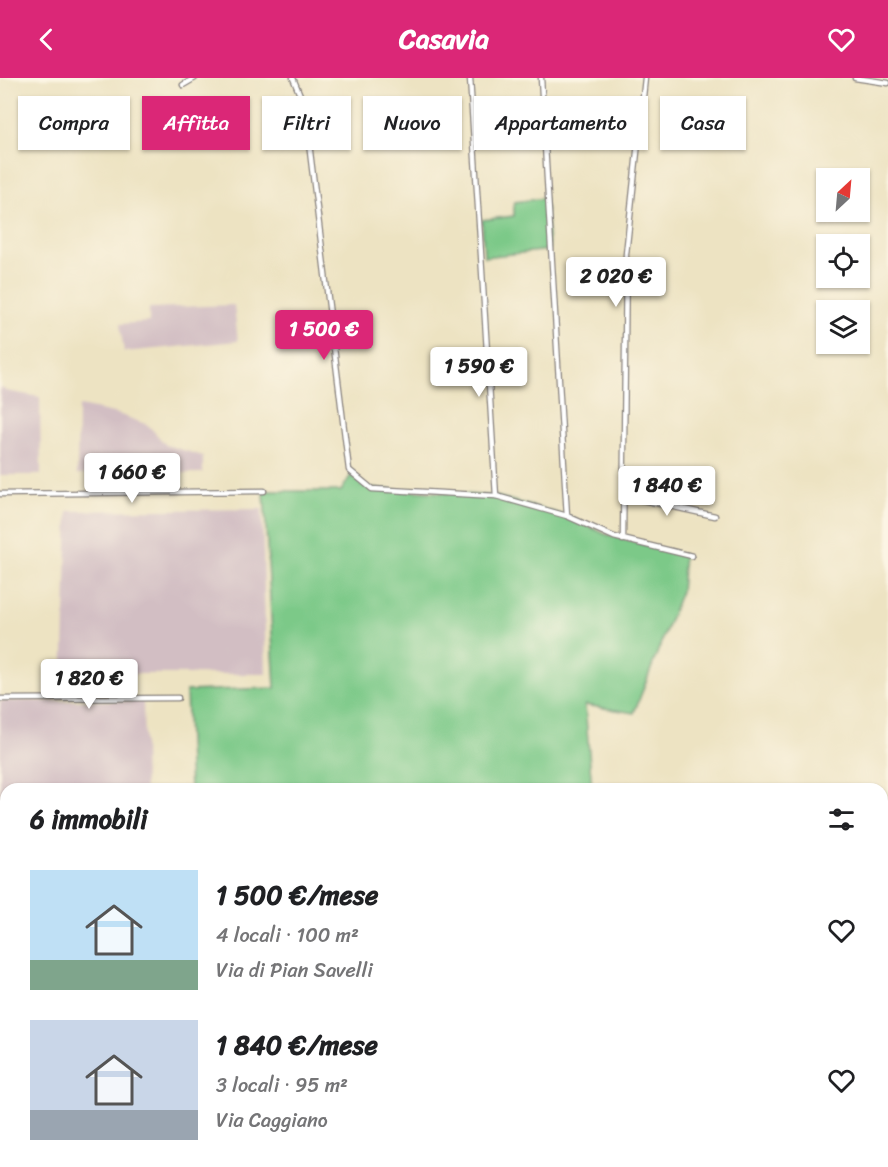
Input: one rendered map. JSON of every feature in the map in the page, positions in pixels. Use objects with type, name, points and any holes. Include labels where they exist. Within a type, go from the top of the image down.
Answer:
[{"type":"street","points":[[183,85],[195,78]]},
{"type":"street","points":[[293,78],[305,118],[349,470],[365,486],[375,490],[496,496],[567,516],[623,540],[692,556]]},
{"type":"street","points":[[470,78],[496,496]]},
{"type":"street","points":[[541,78],[567,516]]},
{"type":"street","points":[[623,540],[626,254],[645,78]]},
{"type":"street","points":[[855,78],[888,83]]},
{"type":"street","points":[[0,494],[264,491]]},
{"type":"street","points":[[624,496],[715,516]]},
{"type":"street","points":[[0,699],[178,698]]},
{"type":"shaded area","points":[[234,305],[238,341],[124,352],[120,324],[149,322],[149,308]]},
{"type":"shaded area","points":[[0,386],[6,391],[40,397],[41,475],[0,475]]},
{"type":"shaded area","points":[[80,406],[118,414],[148,425],[166,445],[203,456],[203,473],[77,474],[78,408]]},
{"type":"shaded area","points":[[262,509],[266,674],[136,674],[119,685],[63,685],[68,511]]},
{"type":"shaded area","points":[[0,701],[143,701],[145,783],[0,783]]},
{"type":"green space","points":[[545,198],[549,250],[484,257],[482,220],[514,216],[514,202]]},
{"type":"green space","points":[[351,475],[367,488],[496,496],[567,516],[605,534],[684,555],[681,591],[634,713],[585,705],[592,783],[190,783],[186,691],[275,688],[264,491],[341,491]]}]
